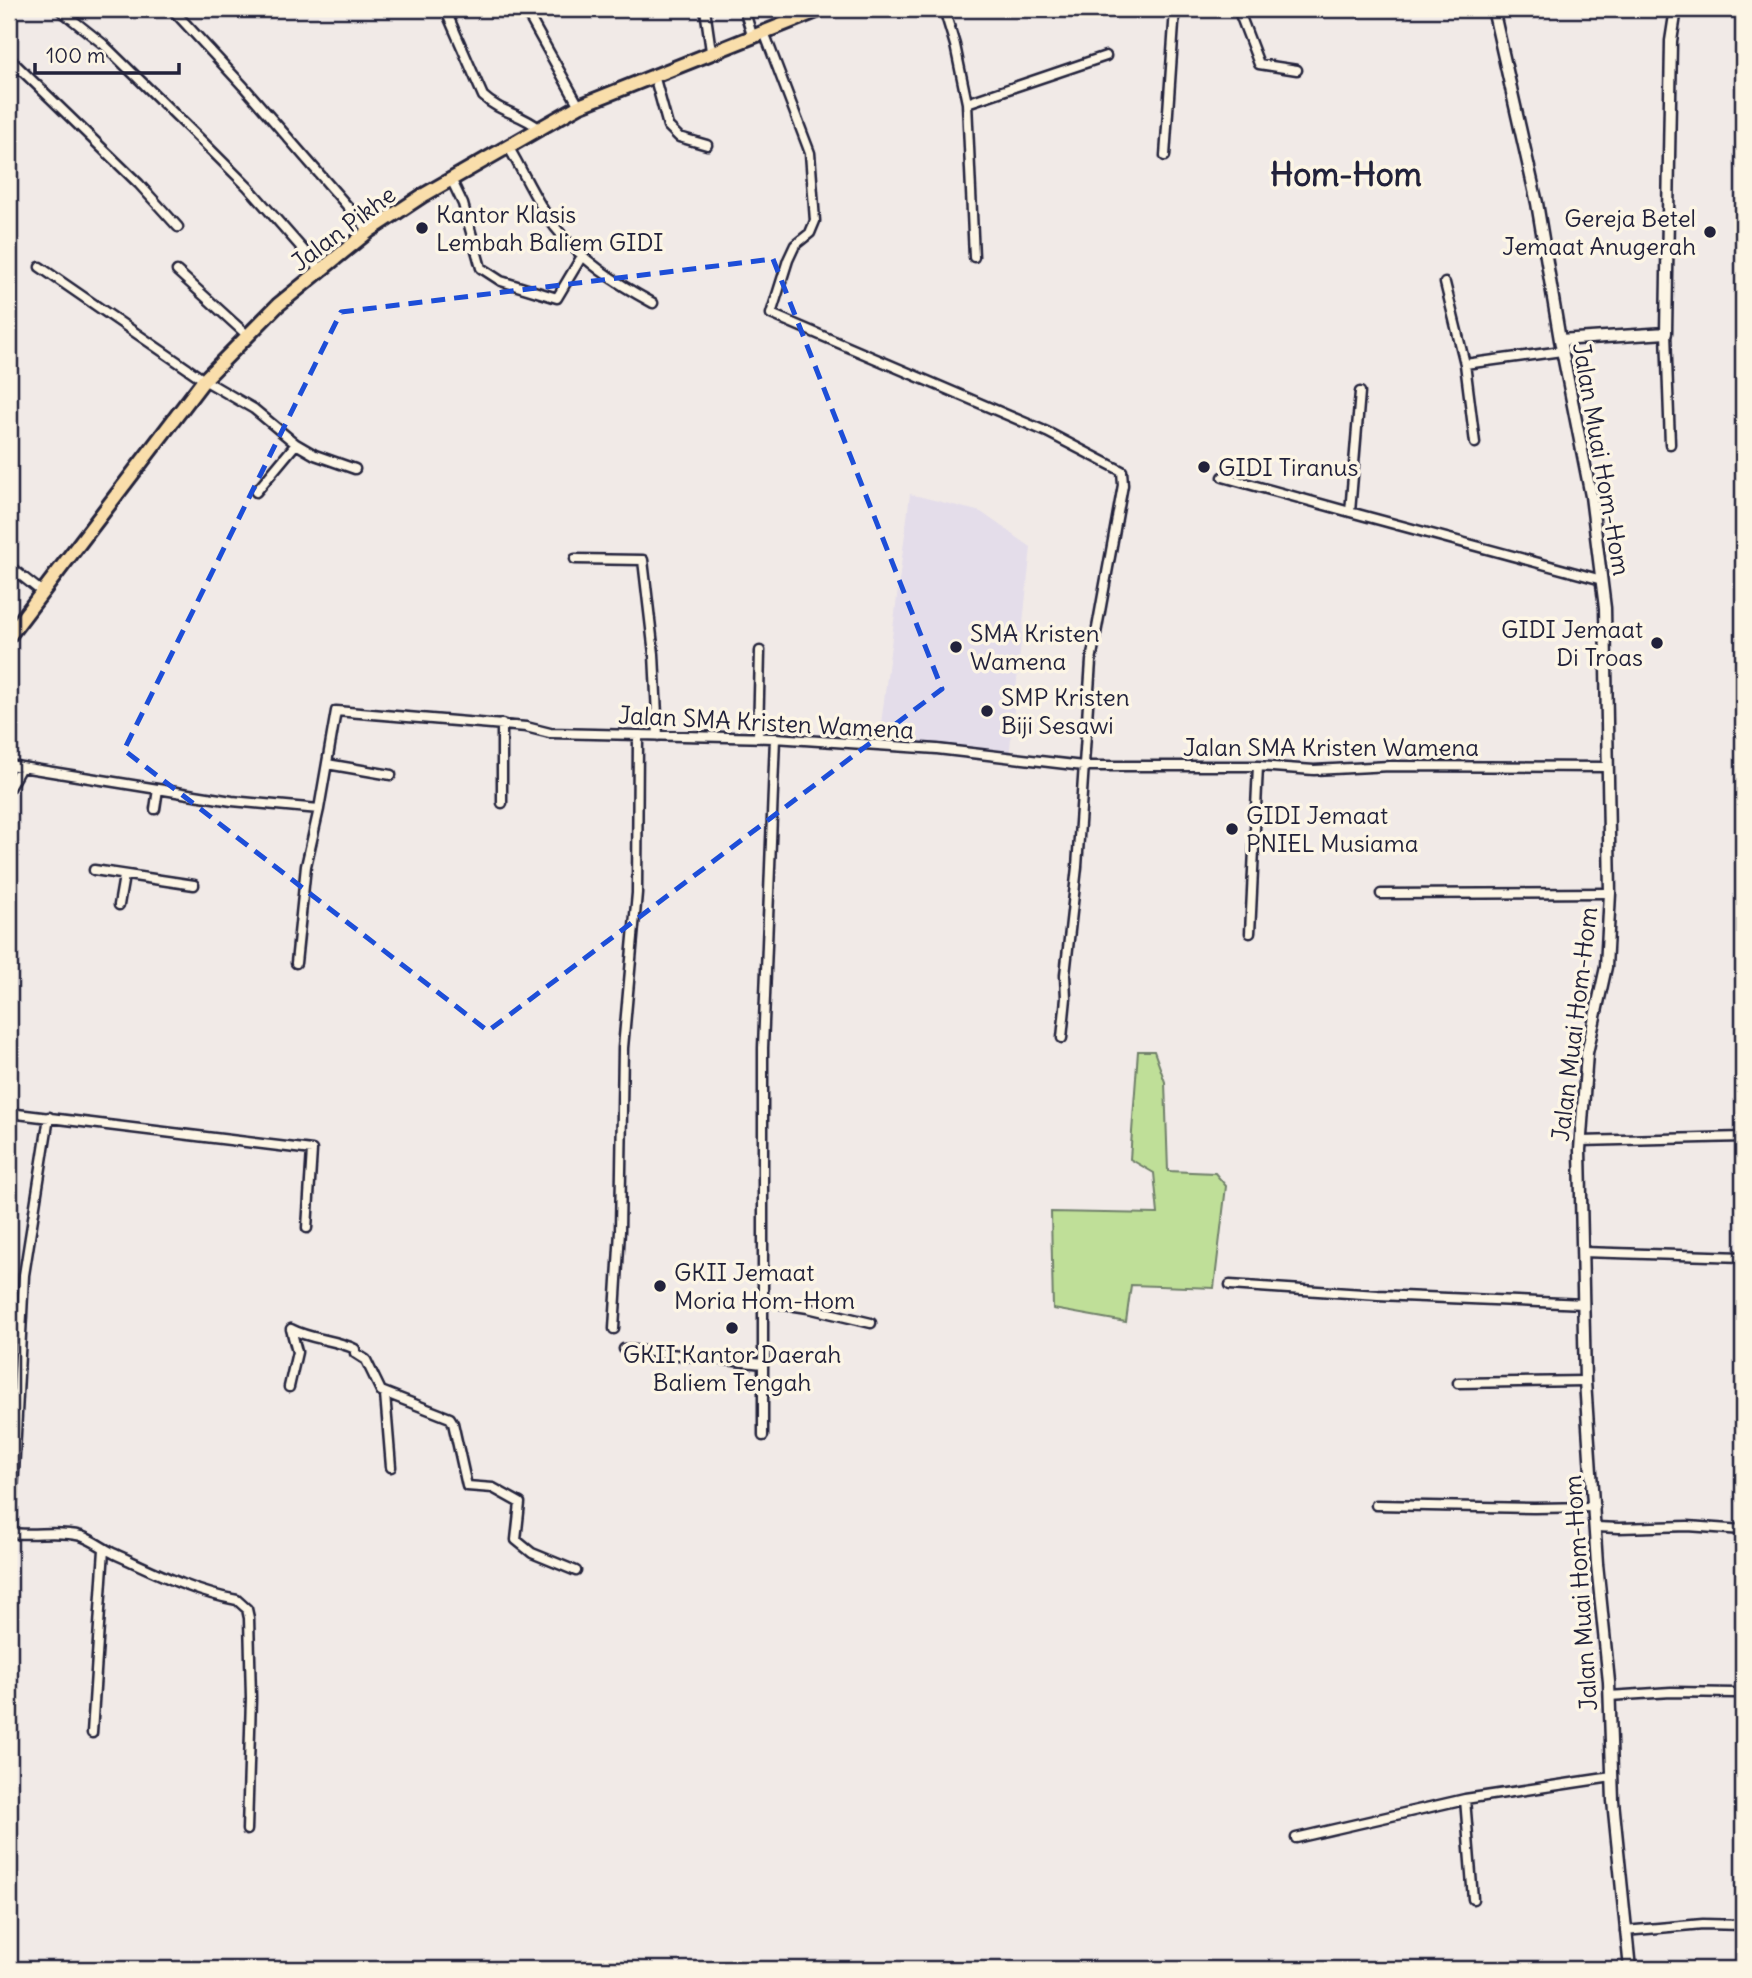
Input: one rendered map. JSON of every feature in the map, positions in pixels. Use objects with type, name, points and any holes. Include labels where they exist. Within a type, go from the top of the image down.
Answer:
[{"type":"highway","name":"Jalan Pikhe","points":[[9,636],[204,380],[247,335],[369,231],[579,106],[711,51],[822,9]]},
{"type":"street","points":[[59,9],[103,44],[198,136],[248,187],[321,270]]},
{"type":"street","points":[[172,9],[369,231]]},
{"type":"street","points":[[445,9],[483,96],[492,105],[520,115],[540,129]]},
{"type":"street","points":[[525,9],[579,106]]},
{"type":"street","points":[[705,9],[711,51]]},
{"type":"street","points":[[744,9],[758,34],[810,153],[815,221],[810,233],[795,245],[771,314],[1047,432],[1122,471],[1123,485],[1091,662],[1062,1038]]},
{"type":"street","points":[[944,9],[955,45],[967,103],[974,257]]},
{"type":"street","points":[[1165,156],[1175,9]]},
{"type":"street","points":[[1238,9],[1259,64],[1297,70]]},
{"type":"street","name":"Jalan Muai Hom-Hom","points":[[1493,9],[1537,203],[1562,351],[1591,496],[1605,608],[1611,814],[1610,893],[1606,967],[1587,1053],[1580,1141],[1582,1252],[1586,1381],[1597,1564],[1609,1696],[1612,1777],[1630,1969]]},
{"type":"street","points":[[1670,444],[1667,333],[1671,41],[1676,9]]},
{"type":"street","points":[[967,103],[1106,56]]},
{"type":"street","points":[[9,58],[139,184],[178,227]]},
{"type":"street","points":[[654,75],[668,126],[679,136],[707,145]]},
{"type":"street","points":[[509,148],[554,226],[582,256],[615,283],[653,303]]},
{"type":"street","points":[[452,180],[466,211],[481,268],[501,281],[557,298],[582,256]]},
{"type":"street","points":[[40,267],[204,380],[254,409],[296,444],[315,455],[355,468]]},
{"type":"street","points":[[177,271],[247,335]]},
{"type":"street","points":[[1445,283],[1465,364],[1475,443]]},
{"type":"street","points":[[1560,340],[1667,333]]},
{"type":"street","points":[[1465,364],[1562,351]]},
{"type":"street","points":[[1350,512],[1360,392]]},
{"type":"street","points":[[256,492],[296,444]]},
{"type":"street","points":[[1223,477],[1602,580]]},
{"type":"street","points":[[575,559],[643,560],[654,654],[658,736]]},
{"type":"street","points":[[9,566],[42,593]]},
{"type":"street","points":[[758,738],[760,651]]},
{"type":"street","name":"Jalan SMA Kristen Wamena","points":[[296,963],[306,866],[336,711],[502,724],[550,733],[775,738],[937,749],[1083,766],[1258,766],[1314,770],[1390,766],[1608,767]]},
{"type":"street","points":[[502,724],[502,803]]},
{"type":"street","points":[[614,1329],[620,1231],[623,1048],[637,893],[638,735]]},
{"type":"street","points":[[763,1436],[763,1048],[775,738]]},
{"type":"street","points":[[327,764],[391,775]]},
{"type":"street","points":[[9,765],[232,801],[319,809]]},
{"type":"street","points":[[1250,933],[1258,766]]},
{"type":"street","points":[[9,788],[21,767]]},
{"type":"street","points":[[155,809],[158,789]]},
{"type":"street","points":[[94,870],[194,885]]},
{"type":"street","points":[[120,905],[124,876]]},
{"type":"street","points":[[1381,894],[1610,893]]},
{"type":"street","points":[[9,1113],[312,1150],[307,1228]]},
{"type":"street","points":[[49,1117],[24,1275],[11,1533],[30,1535],[51,1531],[83,1537],[181,1584],[237,1600],[247,1609],[251,1698],[247,1830]]},
{"type":"street","points":[[1580,1141],[1743,1137]]},
{"type":"street","points":[[1582,1252],[1743,1257]]},
{"type":"street","points":[[1230,1284],[1285,1290],[1584,1304]]},
{"type":"street","points":[[763,1301],[808,1308],[871,1323]]},
{"type":"street","points":[[289,1387],[297,1352],[290,1329],[308,1338],[341,1342],[355,1349],[355,1353],[366,1360],[375,1381],[385,1394],[391,1467]]},
{"type":"street","points":[[624,1349],[763,1364]]},
{"type":"street","points":[[1458,1383],[1586,1381]]},
{"type":"street","points":[[385,1394],[439,1411],[450,1418],[467,1486],[493,1488],[520,1503],[516,1540],[532,1553],[576,1572]]},
{"type":"street","points":[[1376,1505],[1595,1507]]},
{"type":"street","points":[[1596,1527],[1688,1526],[1743,1530]]},
{"type":"street","points":[[92,1733],[104,1549]]},
{"type":"street","points":[[1609,1696],[1671,1692],[1735,1693]]},
{"type":"street","points":[[1296,1838],[1465,1799],[1612,1777]]},
{"type":"street","points":[[1465,1799],[1473,1899]]},
{"type":"street","points":[[1625,1931],[1703,1924],[1743,1925]]},
{"type":"highlighted area","points":[[773,259],[942,689],[488,1031],[124,750],[341,312]]},
{"type":"shaded area","name":"SMA Kristen Wamena","points":[[910,494],[981,512],[1031,547],[1009,757],[878,748]]},
{"type":"green space","points":[[1138,1051],[1154,1051],[1165,1082],[1168,1171],[1215,1173],[1226,1186],[1214,1288],[1131,1285],[1126,1322],[1053,1309],[1051,1212],[1158,1214],[1154,1173],[1130,1159]]},
{"type":"place","name":"Kantor Klasis Lembah Baliem GIDI","points":[[422,228]]},
{"type":"place","name":"Gereja Betel Jemaat Anugerah","points":[[1710,232]]},
{"type":"place","name":"GIDI Tiranus","points":[[1204,467]]},
{"type":"place","name":"GIDI Jemaat Di Troas","points":[[1657,643]]},
{"type":"place","name":"SMA Kristen Wamena","points":[[956,647]]},
{"type":"place","name":"SMP Kristen Biji Sesawi","points":[[987,711]]},
{"type":"place","name":"GIDI Jemaat PNIEL Musiama","points":[[1232,829]]},
{"type":"place","name":"GKII Jemaat Moria Hom-Hom","points":[[660,1286]]},
{"type":"place","name":"GKII Kantor Daerah Baliem Tengah","points":[[732,1328]]},
{"type":"district","name":"Hom-Hom","points":[[1346,174]]}]
